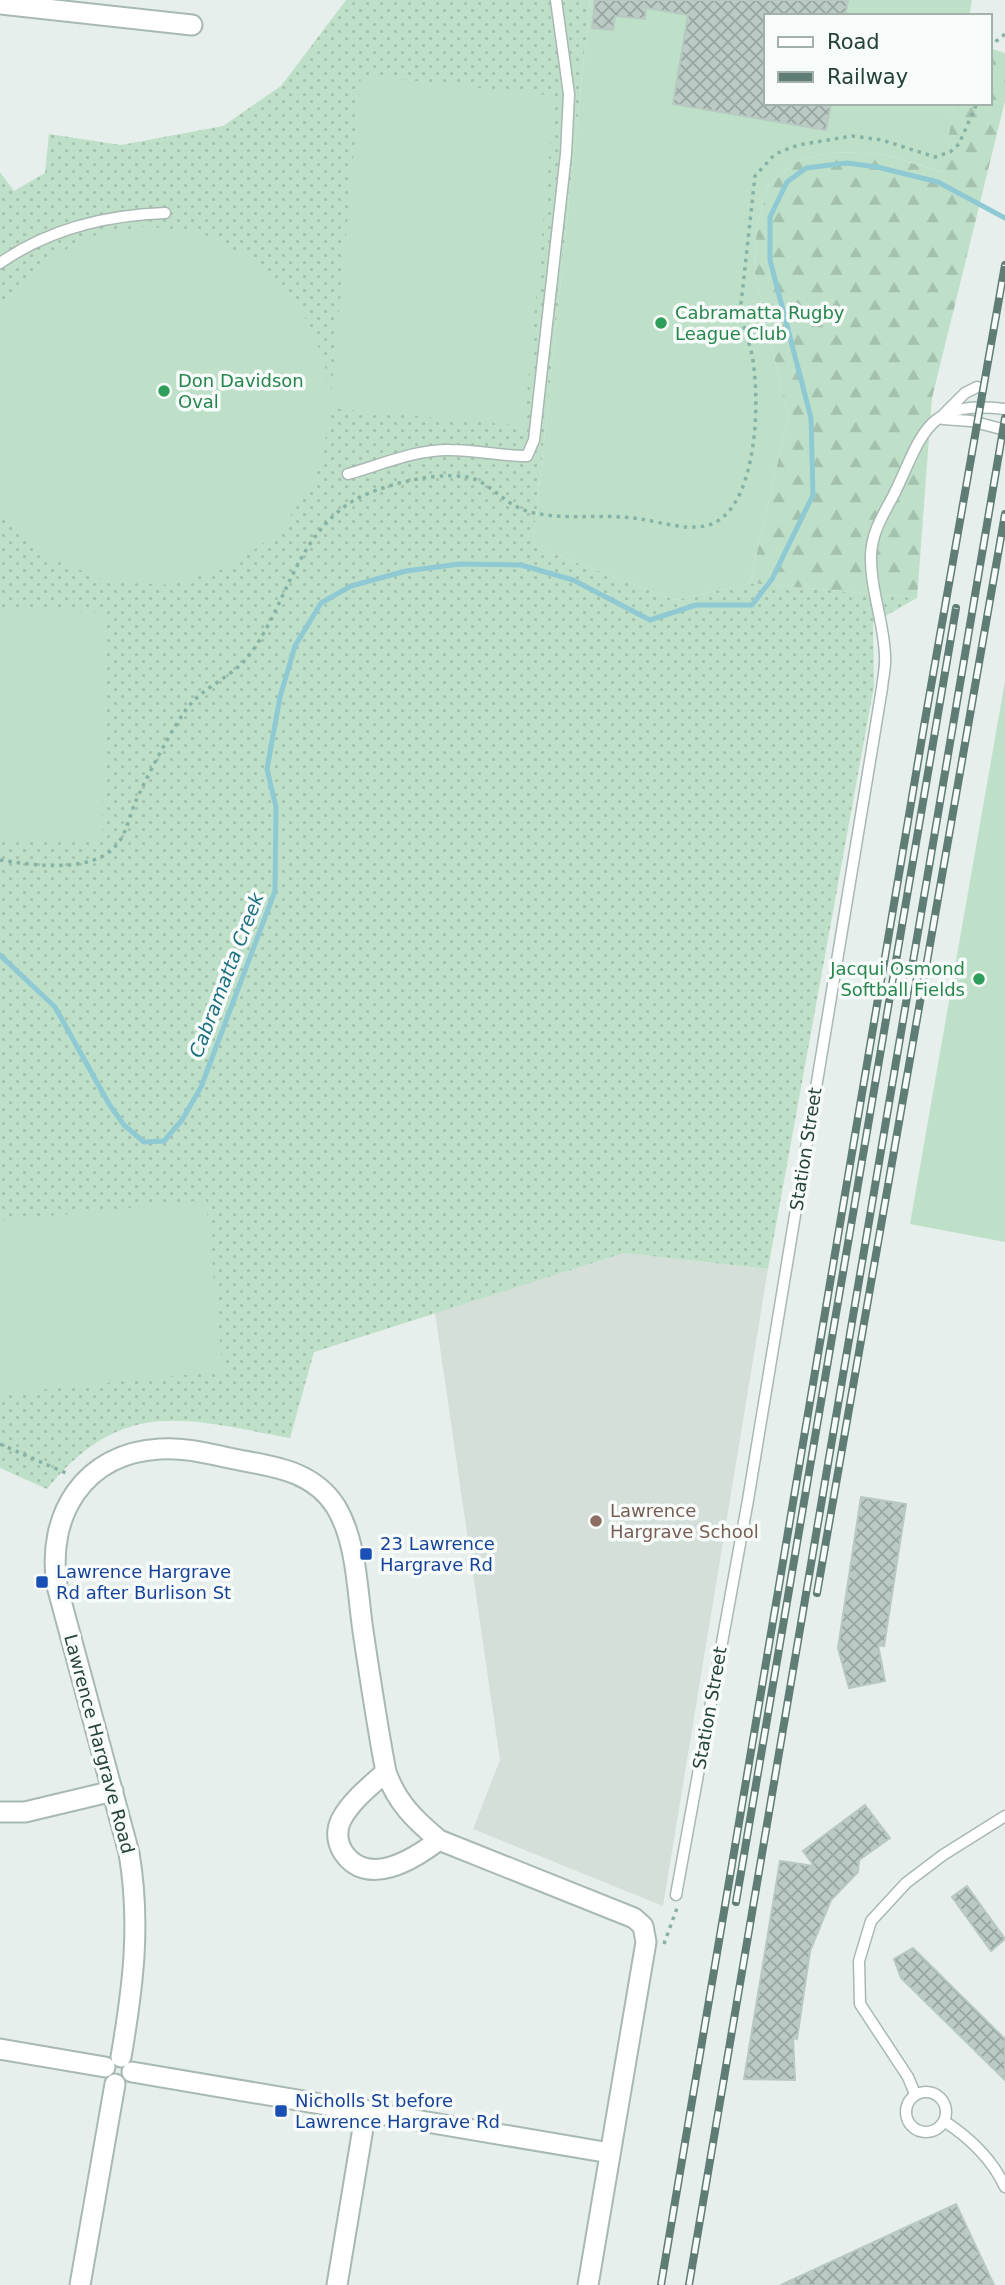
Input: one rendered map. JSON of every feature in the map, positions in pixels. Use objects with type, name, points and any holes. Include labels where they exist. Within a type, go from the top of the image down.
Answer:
[{"type":"street","points":[[0,4],[192,25]]},
{"type":"street","name":"Lawrence Hargrave Road","points":[[119,2065],[134,1966],[137,1911],[129,1853],[57,1586],[53,1560],[60,1521],[81,1487],[93,1474],[124,1457],[173,1448],[290,1470],[321,1489],[340,1516],[351,1545],[386,1772],[403,1807],[439,1840],[634,1918],[643,1926],[646,1935],[610,2153]]},
{"type":"street","points":[[386,1772],[365,1790],[340,1822],[338,1842],[349,1859],[358,1866],[383,1869],[414,1859],[439,1840]]},
{"type":"street","points":[[0,1812],[25,1812],[113,1791]]},
{"type":"street","points":[[0,2049],[119,2065],[610,2153],[588,2285]]},
{"type":"street","points":[[80,2285],[116,2084],[126,2081],[119,2065]]},
{"type":"street","points":[[337,2285],[366,2110]]},
{"type":"lane","points":[[348,474],[401,458],[449,449],[502,456],[527,456],[534,440],[566,154],[569,93],[556,0]]},
{"type":"lane","points":[[0,263],[21,248],[66,230],[120,215],[165,213]]},
{"type":"lane","name":"Station Street","points":[[676,1895],[748,1500],[882,688],[886,658],[871,555],[875,528],[927,426],[939,419],[965,393],[977,387]]},
{"type":"lane","points":[[939,419],[974,406],[1005,408]]},
{"type":"lane","points":[[939,419],[971,421],[1005,429]]},
{"type":"lane","points":[[915,2094],[908,2077],[860,2004],[859,1961],[871,1921],[906,1883],[943,1854],[1005,1816]]},
{"type":"lane","points":[[928,2092],[940,2098],[946,2109],[944,2122],[928,2133],[909,2125],[906,2105],[915,2094],[928,2092]]},
{"type":"lane","points":[[944,2122],[964,2134],[996,2168],[1005,2187]]},
{"type":"path","points":[[991,45],[1005,34]]},
{"type":"path","points":[[0,860],[27,864],[66,864],[102,857],[114,848],[125,834],[136,802],[189,705],[245,660],[271,622],[299,556],[323,525],[350,502],[423,476],[457,475],[479,481],[508,503],[527,512],[556,517],[635,518],[694,527],[715,523],[739,497],[756,430],[756,391],[751,354],[741,323],[755,176],[775,154],[798,145],[852,136],[882,140],[935,158],[950,152],[959,144],[976,105]]},
{"type":"path","points":[[0,1444],[67,1472],[81,1487]]},
{"type":"shaded area","name":"Lawrence Hargrave School","points":[[624,1253],[768,1269],[663,1906],[473,1829],[500,1760],[435,1313]]},
{"type":"green space","points":[[346,0],[590,0],[533,546],[675,600],[750,583],[917,598],[873,623],[874,686],[768,1269],[624,1253],[314,1352],[290,1438],[187,1421],[130,1427],[102,1439],[75,1459],[47,1489],[0,1468],[0,172],[14,191],[45,173],[49,134],[121,145],[223,126],[281,86]]},
{"type":"green space","name":"Cabramatta Rugby League Club","points":[[590,0],[972,0],[969,14],[764,14],[764,105],[954,105],[943,172],[875,152],[826,153],[796,162],[769,184],[757,225],[754,269],[788,417],[750,583],[675,600],[533,546]]},
{"type":"green space","points":[[991,49],[1005,53],[1005,101],[932,398],[917,598],[750,583],[788,417],[754,269],[757,225],[769,184],[796,162],[826,153],[875,152],[942,172],[954,105],[991,105]]},
{"type":"green space","points":[[361,75],[555,96],[524,426],[330,408]]},
{"type":"green space","name":"Don Davidson Oval","points":[[148,226],[205,235],[257,261],[299,305],[325,361],[330,422],[314,481],[280,531],[230,567],[171,585],[110,582],[53,559],[10,521],[0,504],[0,305],[40,263],[91,236]]},
{"type":"green space","points":[[0,610],[106,612],[102,841],[0,839]]},
{"type":"green space","name":"Jacqui Osmond Softball Fields","points":[[1005,681],[1005,1242],[910,1224]]},
{"type":"green space","points":[[206,1200],[223,1371],[0,1394],[0,1221]]},
{"type":"building","points":[[595,0],[848,0],[845,14],[764,14],[764,105],[831,105],[826,130],[673,104],[688,15],[646,8],[645,19],[615,16],[613,30],[592,28]]},
{"type":"building","points":[[861,1497],[906,1504],[884,1646],[878,1645],[885,1681],[849,1688],[838,1648]]},
{"type":"building","points":[[865,1805],[890,1838],[859,1860],[858,1872],[831,1900],[810,1951],[797,2039],[793,2038],[795,2080],[744,2079],[780,1861],[814,1866],[803,1851]]},
{"type":"building","points":[[967,1886],[1005,1939],[991,1951],[952,1897]]},
{"type":"building","points":[[913,1948],[1005,2039],[1005,2080],[901,1978],[894,1959]]},
{"type":"building","points":[[956,2204],[994,2285],[781,2285]]},
{"type":"waterway","name":"Cabramatta Creek","points":[[0,955],[55,1007],[109,1104],[124,1125],[144,1142],[164,1141],[182,1120],[201,1087],[275,891],[276,807],[267,769],[280,697],[295,646],[321,603],[351,586],[406,571],[460,564],[521,565],[573,580],[650,620],[696,605],[752,605],[772,579],[813,495],[811,418],[770,260],[770,217],[787,182],[806,168],[847,163],[877,167],[938,182],[1005,218]]},
{"type":"railway","points":[[661,2285],[924,726],[1005,265]]},
{"type":"railway","points":[[689,2285],[1005,418]]},
{"type":"railway","points":[[817,1593],[1005,514]]},
{"type":"railway","points":[[736,1902],[956,608]]},
{"type":"place","name":"Cabramatta Rugby League Club","points":[[661,323]]},
{"type":"place","name":"Don Davidson Oval","points":[[164,391]]},
{"type":"place","name":"Jacqui Osmond Softball Fields","points":[[979,979]]},
{"type":"place","name":"Lawrence Hargrave School","points":[[596,1521]]},
{"type":"place","name":"23 Lawrence Hargrave Rd","points":[[366,1554]]},
{"type":"place","name":"Lawrence Hargrave Rd after Burlison St","points":[[42,1582]]},
{"type":"place","name":"Nicholls St before Lawrence Hargrave Rd","points":[[281,2111]]}]
